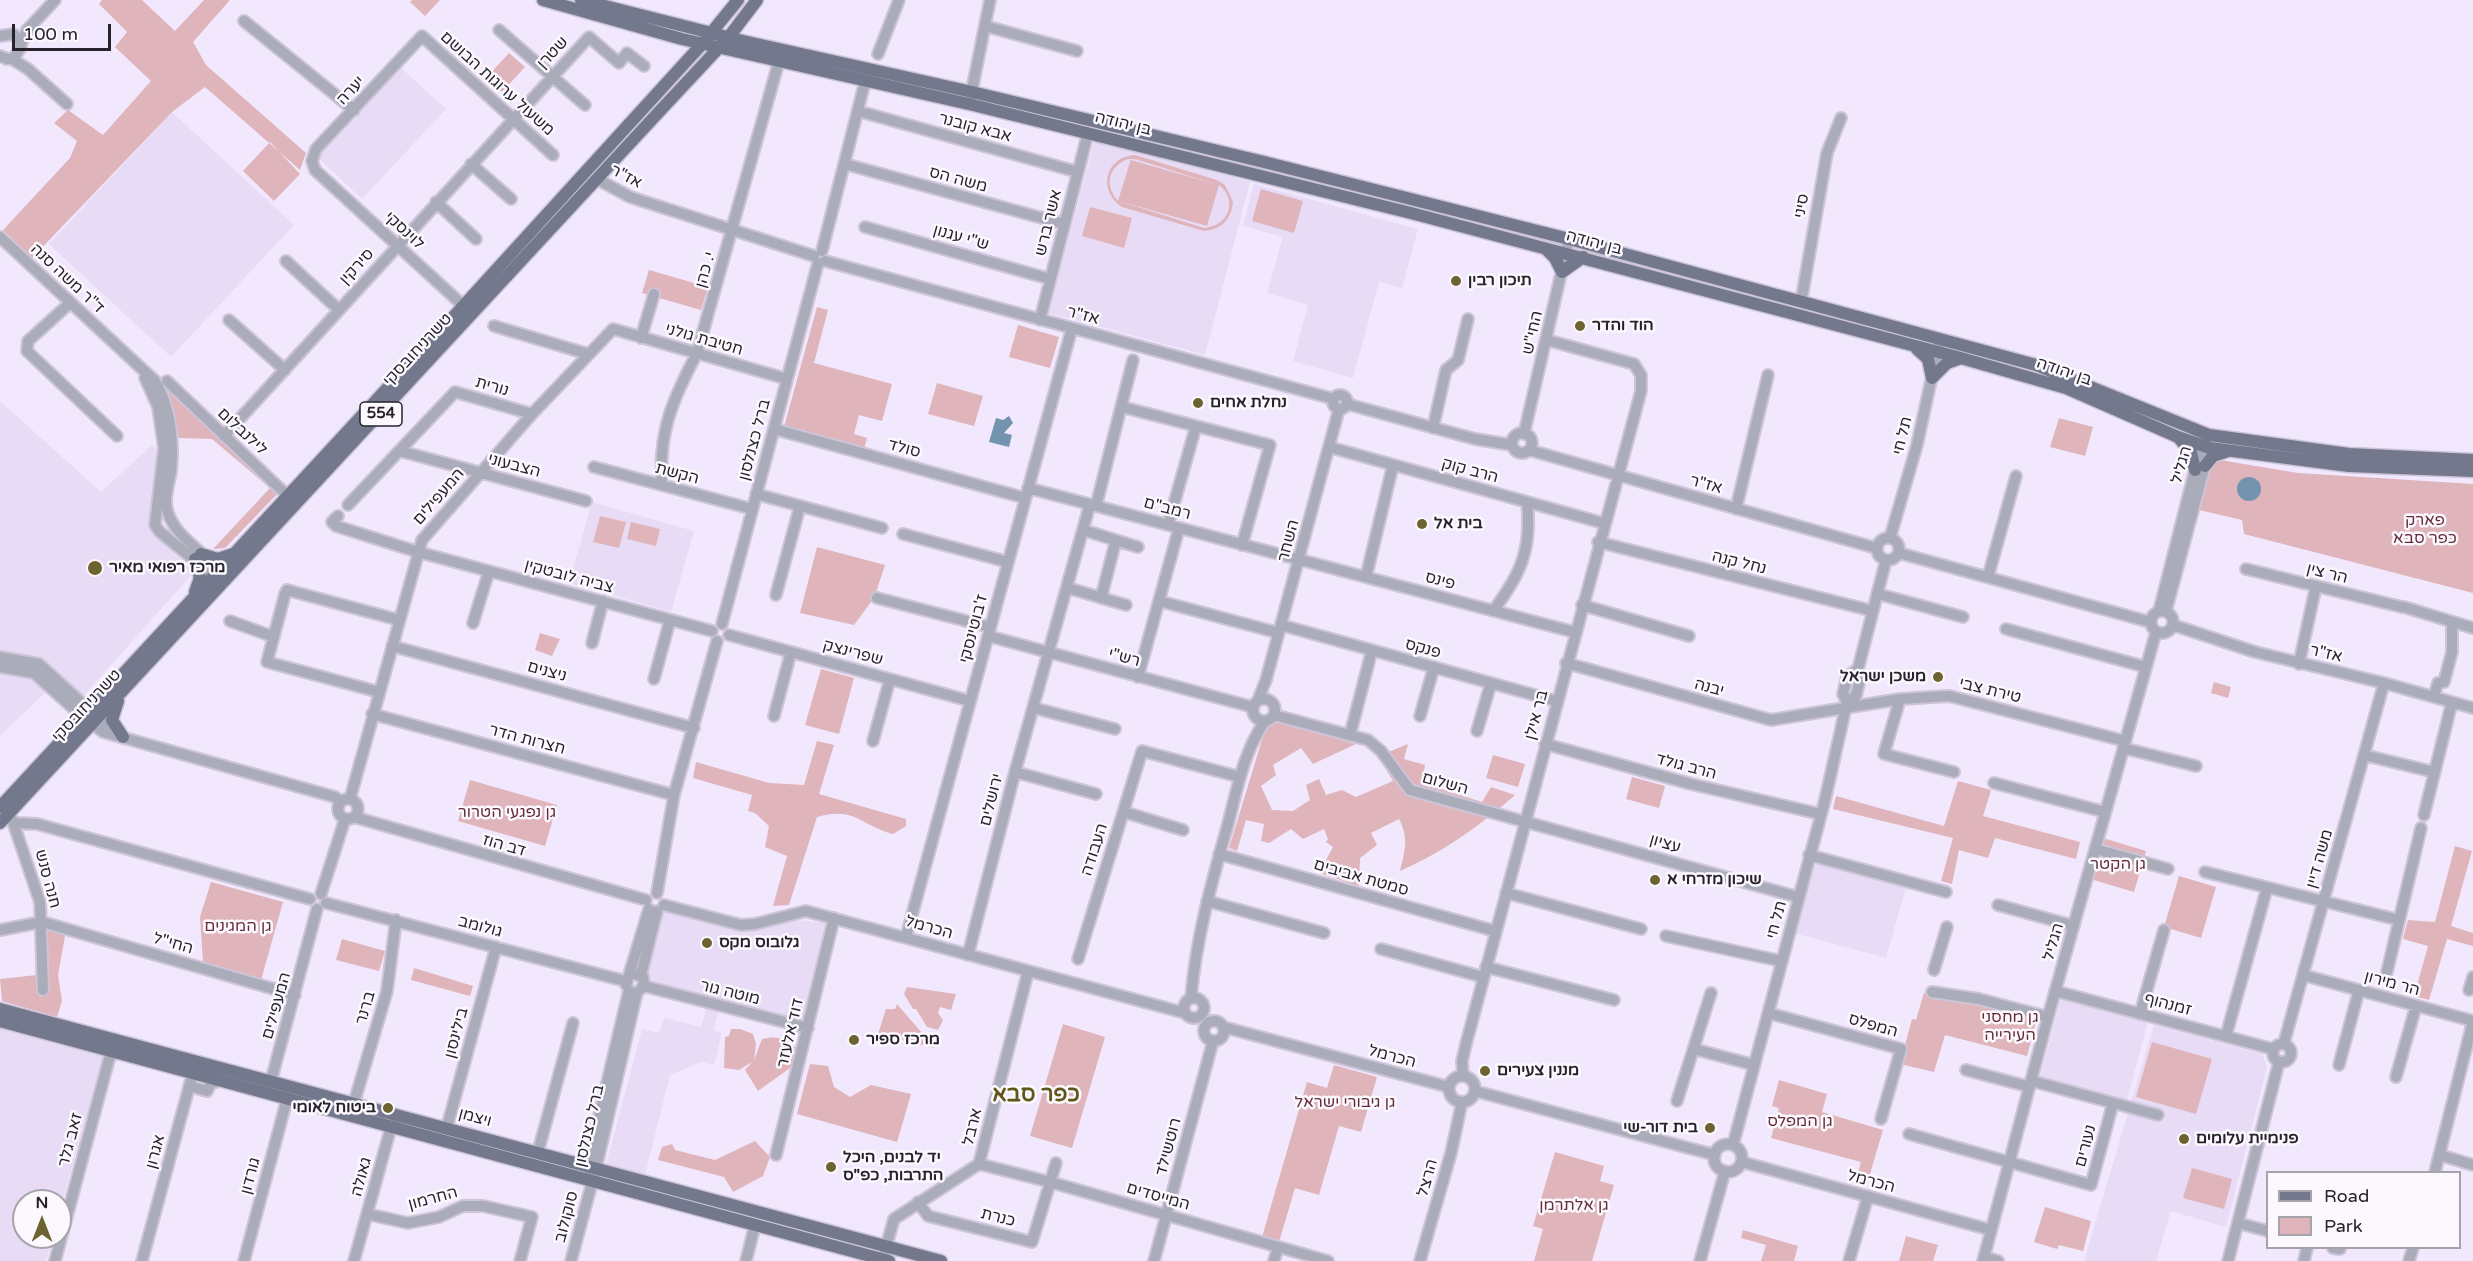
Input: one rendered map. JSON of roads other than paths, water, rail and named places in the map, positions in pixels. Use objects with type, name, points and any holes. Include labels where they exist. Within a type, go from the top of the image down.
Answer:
[{"type":"main road","points":[[543,0],[685,33],[724,17]]},
{"type":"main road","points":[[580,0],[685,33]]},
{"type":"main road","name":"טשרניחובסקי","points":[[91,717],[124,689],[218,577],[468,310],[692,56],[738,0]]},
{"type":"main road","name":"טשרניחובסקי","points":[[468,310],[597,179],[707,60],[757,0]]},
{"type":"main road","points":[[707,60],[742,46],[738,36],[740,23]]},
{"type":"main road","points":[[685,33],[692,56]]},
{"type":"main road","name":"בן יהודה","points":[[685,33],[1253,159],[1569,239],[1801,302],[1939,346],[2063,374],[2228,451],[2349,466],[2473,471]]},
{"type":"main road","name":"בן יהודה","points":[[742,46],[779,61],[866,74]]},
{"type":"main road","name":"בן יהודה","points":[[971,98],[1088,133],[1542,246],[1913,346],[1939,346],[1961,358],[2066,388],[2178,437],[2207,443],[2349,454],[2473,460]]},
{"type":"main road","points":[[1542,246],[1555,258],[1562,272],[1583,257]]},
{"type":"main road","points":[[1913,346],[1928,359],[1932,378]]},
{"type":"main road","points":[[1932,378],[1947,363],[1961,358]]},
{"type":"main road","points":[[2178,437],[2188,446],[2200,468],[2213,456],[2228,451]]},
{"type":"main road","name":"טשרניחובסקי","points":[[6,817],[190,602],[218,577],[236,552],[292,500]]},
{"type":"main road","points":[[190,602],[199,582],[198,556],[219,559],[236,552]]},
{"type":"main road","points":[[124,689],[112,717],[116,729],[126,739]]},
{"type":"main road","name":"ויצמן","points":[[0,1008],[538,1152],[593,1163],[941,1261]]},
{"type":"main road","name":"ויצמן","points":[[0,1021],[112,1052],[191,1080],[220,1081],[244,1087],[885,1260]]},
{"type":"street","points":[[3,34],[22,26],[45,0]]},
{"type":"street","points":[[10,56],[27,30],[55,0]]},
{"type":"street","points":[[878,54],[899,0]]},
{"type":"street","points":[[971,98],[990,0]]},
{"type":"street","points":[[244,21],[354,110]]},
{"type":"street","points":[[985,26],[1077,51]]},
{"type":"street","points":[[498,30],[585,105]]},
{"type":"street","points":[[3,34],[17,37],[10,56]]},
{"type":"street","name":"יערה","points":[[315,170],[312,161],[316,149],[422,36]]},
{"type":"street","name":"משעול ערוגות הבושם","points":[[422,36],[553,154]]},
{"type":"street","name":"שטרן","points":[[512,118],[589,36],[619,63],[627,53],[644,66]]},
{"type":"street","points":[[10,56],[67,104]]},
{"type":"street","name":"י. כהן","points":[[662,485],[660,456],[662,436],[678,389],[697,353],[733,232],[779,61]]},
{"type":"street","name":"ברל כצנלסון","points":[[722,624],[820,258],[866,74]]},
{"type":"street","name":"אבא קובנר","points":[[865,113],[1078,172]]},
{"type":"street","name":"סירקין","points":[[224,436],[512,118]]},
{"type":"street","name":"סיני","points":[[1801,302],[1827,153],[1841,118]]},
{"type":"street","name":"אשר ברש","points":[[1040,320],[1088,133]]},
{"type":"street","points":[[471,164],[511,200]]},
{"type":"street","name":"משה הס","points":[[844,164],[1064,224]]},
{"type":"street","name":"לוינסקי","points":[[315,170],[468,310]]},
{"type":"street","name":"אז\"ר","points":[[597,179],[630,197],[733,232],[820,258],[1340,404],[1512,445]]},
{"type":"street","points":[[436,202],[476,239]]},
{"type":"street","name":"ש\"י עגנון","points":[[865,226],[1050,279]]},
{"type":"street","name":"ד\"ר משה סנה","points":[[0,237],[139,364],[160,389],[169,418],[172,447],[166,508],[177,530],[218,577]]},
{"type":"street","name":"החי\"ש","points":[[1524,434],[1569,239]]},
{"type":"street","points":[[286,261],[339,310]]},
{"type":"street","points":[[641,338],[654,294]]},
{"type":"street","points":[[70,303],[28,341],[27,351],[117,436]]},
{"type":"street","points":[[1433,428],[1446,370],[1458,360],[1468,319]]},
{"type":"street","points":[[229,320],[285,370]]},
{"type":"street","points":[[494,326],[588,354]]},
{"type":"street","name":"ז'בוטינסקי","points":[[906,938],[1072,328]]},
{"type":"street","name":"חטיבת גולני","points":[[613,329],[787,379]]},
{"type":"street","name":"המעפילים","points":[[345,800],[379,693],[422,540],[532,414],[613,329]]},
{"type":"street","name":"בר אילן","points":[[1463,1076],[1462,1061],[1485,972],[1603,523],[1641,391],[1641,375],[1634,364],[1547,340]]},
{"type":"street","name":"ד\"ר משה סנה","points":[[115,344],[151,386],[159,413],[164,458],[156,525],[160,532],[198,556]]},
{"type":"street","name":"תל חי","points":[[1890,538],[1917,445],[1939,346]]},
{"type":"street","name":"ירושלים","points":[[968,955],[1015,772],[1083,530],[1093,505],[1122,407],[1133,360]]},
{"type":"street","points":[[1736,509],[1768,375]]},
{"type":"street","name":"לילנבלום","points":[[167,381],[292,500]]},
{"type":"street","name":"נורית","points":[[348,505],[455,392],[532,414]]},
{"type":"street","name":"השחר","points":[[1191,998],[1194,966],[1207,901],[1240,777],[1252,742],[1255,708],[1266,680],[1340,404]]},
{"type":"street","points":[[1122,407],[1270,445],[1242,545]]},
{"type":"street","points":[[1137,677],[1159,601],[1173,526],[1196,426]]},
{"type":"street","name":"סולד","points":[[774,429],[1027,493]]},
{"type":"street","points":[[1524,434],[1531,439],[1529,450],[1521,453],[1512,445],[1515,436],[1524,434]]},
{"type":"street","name":"הגליל","points":[[2163,611],[2207,443]]},
{"type":"street","name":"הרב קוק","points":[[1329,447],[1603,523]]},
{"type":"street","name":"אז\"ר","points":[[1529,450],[1876,548]]},
{"type":"street","name":"הצבעוני","points":[[400,451],[586,501]]},
{"type":"street","points":[[1366,578],[1393,465]]},
{"type":"street","name":"הקשת","points":[[594,467],[752,509]]},
{"type":"street","points":[[1988,577],[2016,476]]},
{"type":"street","name":"רמב\"ם","points":[[1027,493],[1093,505],[1299,560]]},
{"type":"street","points":[[756,494],[882,528]]},
{"type":"street","points":[[1493,611],[1510,589],[1524,559],[1529,520],[1527,502]]},
{"type":"street","points":[[776,595],[800,506]]},
{"type":"street","name":"צביה לובטקין","points":[[339,516],[332,522],[336,526],[418,552],[670,620],[715,636]]},
{"type":"street","points":[[1083,530],[1138,547]]},
{"type":"street","points":[[903,534],[1008,562]]},
{"type":"street","points":[[1890,538],[1899,545],[1899,553],[1894,558],[1886,560],[1878,554],[1876,548],[1883,539],[1890,538]]},
{"type":"street","points":[[1101,598],[1116,540]]},
{"type":"street","name":"נחל קנה","points":[[1598,542],[1873,611]]},
{"type":"street","points":[[1899,553],[1988,577],[2153,627],[2166,633],[2173,625],[2173,618],[2163,611],[2152,616],[2153,627]]},
{"type":"street","name":"פינס","points":[[1299,560],[1574,632]]},
{"type":"street","name":"תל חי","points":[[1733,1145],[1847,706],[1856,696],[1860,679],[1858,669],[1886,560]]},
{"type":"street","name":"הר צין","points":[[2246,569],[2403,607],[2473,628]]},
{"type":"street","points":[[473,623],[489,571]]},
{"type":"street","points":[[2299,664],[2316,586]]},
{"type":"street","points":[[1068,588],[1126,605]]},
{"type":"street","points":[[379,693],[267,662],[287,590],[399,620]]},
{"type":"street","points":[[1878,594],[1963,617]]},
{"type":"street","name":"רש\"י","points":[[877,598],[989,631],[1050,653],[1255,708]]},
{"type":"street","name":"פנקס","points":[[1159,601],[1372,650],[1556,701]]},
{"type":"street","points":[[592,643],[603,602]]},
{"type":"street","points":[[1582,605],[1689,636]]},
{"type":"street","points":[[654,679],[670,620]]},
{"type":"street","points":[[230,621],[274,637]]},
{"type":"street","points":[[2434,697],[2438,683],[2444,682],[2452,652],[2452,622]]},
{"type":"street","points":[[654,906],[664,899],[657,893],[675,795],[694,728],[716,626],[722,624],[728,629],[729,635],[723,641],[715,636]]},
{"type":"street","name":"אז\"ר","points":[[2173,625],[2215,640],[2299,664],[2384,683],[2473,708]]},
{"type":"street","name":"הגליל","points":[[1984,1259],[2055,991],[2146,667],[2153,627]]},
{"type":"street","points":[[2006,629],[2146,667]]},
{"type":"street","name":"שפרינצק","points":[[729,635],[970,701]]},
{"type":"street","name":"ניצנים","points":[[392,646],[694,728]]},
{"type":"street","points":[[1350,735],[1372,650]]},
{"type":"street","points":[[774,716],[790,652]]},
{"type":"street","points":[[0,657],[39,664],[91,717]]},
{"type":"street","name":"יבנה","points":[[1566,663],[1771,720],[1847,706]]},
{"type":"street","points":[[0,667],[34,673],[91,717],[126,739],[345,800],[358,808],[350,818],[338,811],[345,800]]},
{"type":"street","points":[[1420,716],[1434,667]]},
{"type":"street","points":[[873,741],[890,679]]},
{"type":"street","name":"השחר","points":[[1252,742],[1275,709],[1270,700],[1266,680]]},
{"type":"street","points":[[1477,731],[1491,683]]},
{"type":"street","name":"משה דיין","points":[[2284,1043],[2384,683]]},
{"type":"street","name":"טירת צבי","points":[[1847,706],[1935,695],[1966,699],[2196,766]]},
{"type":"street","points":[[1900,699],[1884,754],[1954,772]]},
{"type":"street","points":[[1255,708],[1270,700]]},
{"type":"street","points":[[2424,815],[2451,702]]},
{"type":"street","points":[[1034,708],[1115,729]]},
{"type":"street","name":"השלום","points":[[1255,708],[1270,718],[1368,740],[1381,751],[1410,790],[1525,821]]},
{"type":"street","name":"חצרות הדר","points":[[372,714],[675,795]]},
{"type":"street","name":"הרב גולד","points":[[1545,744],[1691,784],[1820,814]]},
{"type":"street","name":"העבודה","points":[[1078,959],[1142,751],[1240,777]]},
{"type":"street","points":[[2364,755],[2434,772]]},
{"type":"street","points":[[1015,772],[1096,794]]},
{"type":"street","points":[[1994,783],[2105,812]]},
{"type":"street","points":[[1124,812],[1183,830]]},
{"type":"street","points":[[6,817],[310,899],[311,906],[322,902]]},
{"type":"street","name":"חנה סנש","points":[[6,817],[40,902],[43,990]]},
{"type":"street","name":"המעפילים","points":[[271,1081],[322,902],[350,818]]},
{"type":"street","name":"דב הוז","points":[[350,818],[654,906]]},
{"type":"street","name":"עציון","points":[[1525,821],[1798,897]]},
{"type":"street","points":[[2387,972],[2421,828]]},
{"type":"street","points":[[2095,849],[2168,868]]},
{"type":"street","name":"סמטת אביבים","points":[[1219,854],[1496,931]]},
{"type":"street","points":[[1809,855],[1946,892]]},
{"type":"street","points":[[2205,872],[2399,920]]},
{"type":"street","points":[[2226,1036],[2267,888]]},
{"type":"street","points":[[1506,893],[1641,929]]},
{"type":"street","points":[[1207,901],[1324,933]]},
{"type":"street","name":"גולומב","points":[[322,902],[635,983]]},
{"type":"street","points":[[1998,905],[2074,926]]},
{"type":"street","name":"ברל כצנלסון","points":[[592,1181],[593,1163],[654,906]]},
{"type":"street","name":"הכרמל","points":[[654,906],[741,925],[755,924],[806,911],[1189,1015]]},
{"type":"street","name":"דוד אלעזר","points":[[776,1155],[834,918]]},
{"type":"street","name":"ברנר","points":[[354,1103],[387,991],[396,920]]},
{"type":"street","points":[[0,930],[42,922]]},
{"type":"street","name":"החי\"ל","points":[[42,922],[295,995]]},
{"type":"street","points":[[1934,970],[1947,927]]},
{"type":"street","points":[[2140,1014],[2164,930]]},
{"type":"street","points":[[1666,936],[1781,961]]},
{"type":"street","name":"בילינסון","points":[[447,1127],[496,947]]},
{"type":"street","points":[[1381,949],[1614,1000]]},
{"type":"street","name":"ארבל","points":[[886,1246],[894,1219],[979,1164],[1028,972]]},
{"type":"street","name":"הר מירון","points":[[2303,975],[2473,1021]]},
{"type":"street","points":[[2469,990],[2473,977]]},
{"type":"street","name":"מוטה גור","points":[[635,983],[808,1028]]},
{"type":"street","points":[[2339,1065],[2359,990]]},
{"type":"street","name":"זמנהוף","points":[[2055,991],[2273,1049]]},
{"type":"street","points":[[1932,992],[1979,999],[2048,1017]]},
{"type":"street","points":[[1677,1101],[1711,993]]},
{"type":"street","points":[[1191,998],[1199,999],[1203,1008],[1219,1024],[1223,1036],[1213,1041],[1205,1036],[1204,1029],[1189,1015],[1184,1005],[1191,998]]},
{"type":"street","points":[[2396,1077],[2416,1006]]},
{"type":"street","points":[[1189,1015],[1200,1015],[1203,1008]]},
{"type":"street","name":"המפלס","points":[[1768,1013],[1901,1049],[1881,1119]]},
{"type":"street","points":[[2436,1171],[2473,1021]]},
{"type":"street","points":[[538,1152],[573,1023]]},
{"type":"street","points":[[1204,1029],[1207,1024],[1219,1024]]},
{"type":"street","name":"הכרמל","points":[[1219,1024],[1449,1087]]},
{"type":"street","name":"רוטשילד","points":[[1154,1261],[1213,1041]]},
{"type":"street","points":[[2284,1043],[2290,1049],[2290,1057],[2286,1061],[2279,1062],[2273,1055],[2273,1049],[2278,1044],[2284,1043]]},
{"type":"street","points":[[112,1052],[121,1045],[135,1044]]},
{"type":"street","points":[[1694,1049],[1754,1065]]},
{"type":"street","name":"זאב גלר","points":[[55,1261],[88,1131],[112,1052]]},
{"type":"street","points":[[2228,1261],[2279,1062]]},
{"type":"street","points":[[191,1080],[199,1069],[214,1065]]},
{"type":"street","points":[[1966,1070],[2158,1115]]},
{"type":"street","points":[[1463,1076],[1473,1082],[1475,1091],[1470,1099],[1462,1102],[1451,1096],[1449,1087],[1453,1079],[1463,1076]]},
{"type":"street","name":"אגרון","points":[[142,1261],[191,1080]]},
{"type":"street","points":[[244,1087],[265,1087],[271,1081]]},
{"type":"street","points":[[1475,1091],[1715,1155]]},
{"type":"street","name":"גורדון","points":[[244,1261],[286,1099]]},
{"type":"street","name":"הרצל","points":[[1420,1261],[1451,1153],[1462,1102]]},
{"type":"street","name":"נעורים","points":[[2010,1162],[2091,1185],[2114,1103]]},
{"type":"street","points":[[391,1127],[397,1121],[415,1119]]},
{"type":"street","name":"גאולה","points":[[354,1261],[391,1127]]},
{"type":"street","points":[[1909,1134],[2010,1162]]},
{"type":"street","points":[[1724,1145],[1733,1145],[1741,1151],[1742,1162],[1737,1168],[1725,1171],[1716,1163],[1715,1155],[1724,1145]]},
{"type":"street","points":[[2440,1155],[2473,1165]]},
{"type":"street","name":"הכרמל","points":[[1742,1162],[1992,1230]]},
{"type":"street","name":"כנרת","points":[[918,1202],[928,1216],[1032,1242],[1056,1163]]},
{"type":"street","name":"המייסדים","points":[[979,1164],[1278,1247],[1298,1257],[1328,1261]]},
{"type":"street","points":[[1700,1261],[1725,1171]]},
{"type":"street","name":"סוקולוב","points":[[571,1261],[592,1181]]},
{"type":"street","points":[[1849,1261],[1868,1196]]},
{"type":"street","name":"החרמון","points":[[367,1214],[408,1223],[439,1217],[463,1206],[483,1206],[532,1217],[520,1261]]},
{"type":"street","points":[[2238,1223],[2266,1230]]},
{"type":"street","points":[[746,1261],[755,1225]]},
{"type":"street","points":[[885,1260],[886,1246]]},
{"type":"street","points":[[1274,1261],[1278,1247]]},
{"type":"street","points":[[1984,1259],[1998,1261]]},
{"type":"water","points":[[1009,416],[1013,423],[1004,433],[1012,435],[1009,447],[989,442],[996,418],[1003,420]]},
{"type":"water","points":[[2249,477],[2258,480],[2261,489],[2258,498],[2249,501],[2240,498],[2237,489],[2240,480]]},
{"type":"place","name":"תיכון רבין","points":[[1456,281]]},
{"type":"place","name":"הוד והדר","points":[[1580,326]]},
{"type":"place","name":"נחלת אחים","points":[[1198,403]]},
{"type":"place","name":"בית אל","points":[[1422,524]]},
{"type":"place","name":"מרכז רפואי מאיר","points":[[95,568]]},
{"type":"place","name":"משכן ישראל","points":[[1938,677]]},
{"type":"place","name":"שיכון מזרחי א","points":[[1655,880]]},
{"type":"place","name":"גלובוס מקס","points":[[707,943]]},
{"type":"place","name":"מרכז ספיר","points":[[854,1040]]},
{"type":"place","name":"מננין צעירים","points":[[1485,1071]]},
{"type":"place","name":"ביטוח לאומי","points":[[388,1108]]},
{"type":"place","name":"בית דור-שי","points":[[1710,1128]]},
{"type":"place","name":"פנימיית עלומים","points":[[2184,1139]]},
{"type":"place","name":"יד לבנים, היכל התרבות, כפ\"ס","points":[[831,1167]]},
{"type":"district","name":"כפר סבא","points":[[1036,1095]]},
{"type":"park label","name":"פארק כפר סבא","points":[[2425,530]]},
{"type":"park label","name":"גן נפגעי הטרור","points":[[507,813]]},
{"type":"park label","name":"גן הקטר","points":[[2118,865]]},
{"type":"park label","name":"גן המגינים","points":[[238,927]]},
{"type":"park label","name":"גן מחסני העירייה","points":[[2010,1027]]},
{"type":"park label","name":"גן גיבורי ישראל","points":[[1345,1103]]},
{"type":"park label","name":"גן המפלס","points":[[1800,1122]]},
{"type":"park label","name":"גן אלתרמן","points":[[1574,1206]]}]
